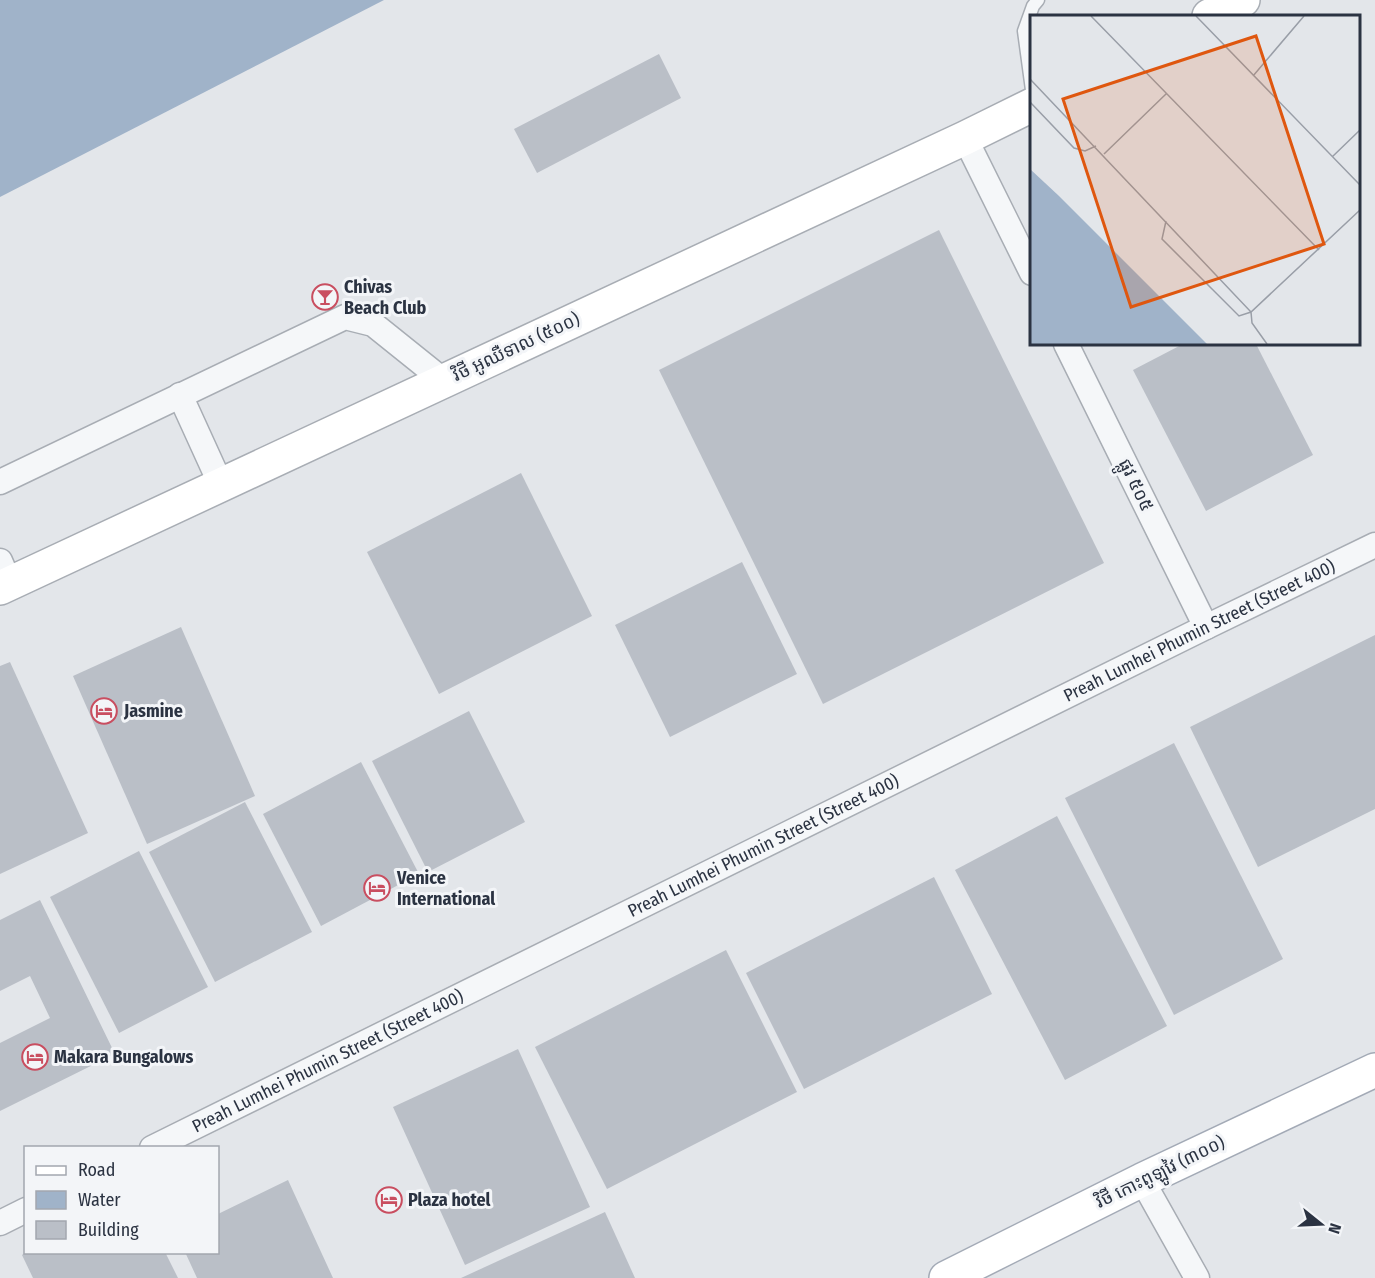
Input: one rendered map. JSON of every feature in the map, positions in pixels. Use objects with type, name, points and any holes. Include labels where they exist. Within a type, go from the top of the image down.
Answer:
[{"type":"street","points":[[1211,15],[1243,0]]},
{"type":"street","name":"វិថី អូឈឺទាល (៥០០)","points":[[3,578],[221,485],[1030,106]]},
{"type":"street","points":[[965,138],[1030,269]]},
{"type":"street","points":[[0,482],[345,317],[373,324],[444,381]]},
{"type":"street","name":"ផ្លូវ ៥០៥","points":[[1066,345],[1206,627]]},
{"type":"street","points":[[180,395],[221,485]]},
{"type":"street","name":"Preah Lumhei Phumin Street (Street 400)","points":[[156,1146],[1375,545]]},
{"type":"street","name":"វិថី កោះពូឡូវៃ (៣០០)","points":[[946,1278],[1142,1180],[1375,1070]]},
{"type":"street","points":[[1142,1180],[1197,1278]]},
{"type":"street","points":[[0,1222],[24,1211]]},
{"type":"lane","points":[[1030,75],[1024,31],[1033,6],[1038,0]]},
{"type":"water","points":[[0,0],[384,0],[0,197]]},
{"type":"building","points":[[659,54],[681,98],[537,173],[514,129]]},
{"type":"building","points":[[939,230],[1104,563],[823,704],[659,370]]},
{"type":"building","points":[[1181,345],[1257,345],[1313,455],[1206,511],[1133,370]]},
{"type":"building","points":[[521,473],[592,616],[439,694],[367,552]]},
{"type":"building","points":[[742,562],[797,674],[670,737],[615,625]]},
{"type":"building","points":[[181,627],[255,796],[147,844],[73,676]]},
{"type":"building","points":[[1375,635],[1375,809],[1258,867],[1190,727]]},
{"type":"building","points":[[10,662],[88,833],[0,874],[0,666]]},
{"type":"building","points":[[469,711],[525,822],[428,872],[372,761]]},
{"type":"building","points":[[1174,743],[1283,959],[1174,1015],[1065,798]]},
{"type":"building","points":[[361,762],[419,874],[321,926],[263,814]]},
{"type":"building","points":[[245,802],[312,932],[215,982],[149,852]]},
{"type":"building","points":[[1057,816],[1167,1026],[1065,1080],[955,870]]},
{"type":"building","points":[[139,851],[208,987],[119,1033],[50,897]]},
{"type":"building","points":[[934,877],[992,994],[804,1089],[746,973]]},
{"type":"building","points":[[40,900],[115,1054],[0,1111],[0,1043],[50,1018],[30,976],[0,991],[0,920]]},
{"type":"building","points":[[726,950],[797,1092],[607,1189],[535,1047]]},
{"type":"building","points":[[518,1049],[590,1207],[465,1265],[393,1107]]},
{"type":"building","points":[[288,1180],[333,1278],[197,1278],[186,1254],[219,1254],[219,1214]]},
{"type":"building","points":[[605,1212],[635,1278],[461,1278]]},
{"type":"building","points":[[166,1254],[178,1278],[33,1278],[22,1255]]},
{"type":"place","name":"Chivas Beach Club","points":[[325,297]]},
{"type":"place","name":"Jasmine","points":[[104,711]]},
{"type":"place","name":"Venice International","points":[[377,888]]},
{"type":"place","name":"Makara Bungalows","points":[[35,1057]]},
{"type":"place","name":"Plaza hotel","points":[[389,1200]]}]
